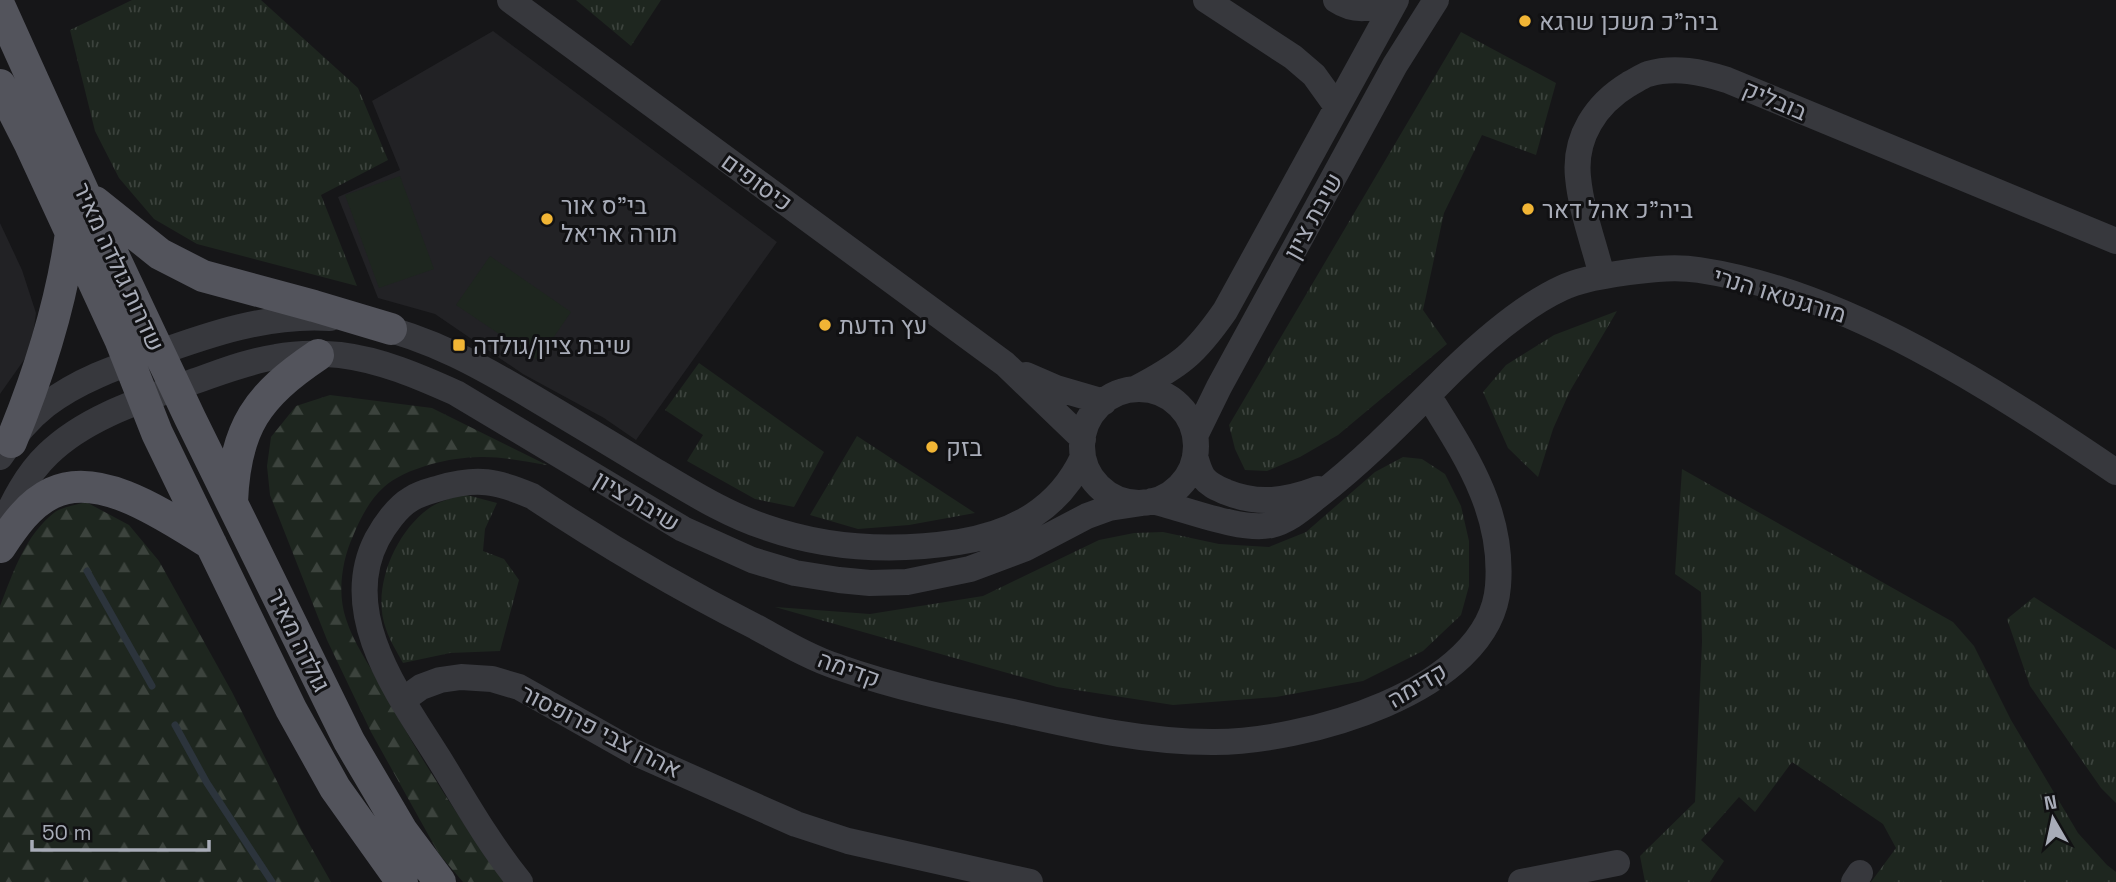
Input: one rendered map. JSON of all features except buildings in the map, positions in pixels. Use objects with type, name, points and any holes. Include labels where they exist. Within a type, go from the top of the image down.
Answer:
[{"type":"main road","name":"שדרות גולדה מאיר","points":[[0,7],[62,146],[177,388]]},
{"type":"main road","points":[[0,85],[30,144],[129,363]]},
{"type":"main road","points":[[83,191],[138,239],[193,272],[391,329]]},
{"type":"main road","points":[[6,450],[30,398],[52,331],[67,267],[71,233]]},
{"type":"main road","points":[[232,503],[237,452],[245,428],[259,405],[274,388],[318,355]]},
{"type":"main road","name":"שדרות גולדה מאיר","points":[[129,363],[143,400]]},
{"type":"main road","name":"גולדה מאיר","points":[[177,388],[349,741],[402,831],[440,882]]},
{"type":"main road","name":"גולדה מאיר","points":[[143,400],[313,749],[335,788],[402,882]]},
{"type":"main road","points":[[0,547],[15,524],[34,505],[52,493],[71,486],[86,485],[139,503],[211,544]]},
{"type":"street","name":"כיסופים","points":[[510,0],[1005,364],[1035,380],[1104,402]]},
{"type":"street","points":[[1206,0],[1293,57],[1314,75],[1337,107]]},
{"type":"street","points":[[1336,0],[1360,9],[1377,7],[1391,0]]},
{"type":"street","name":"שיבת ציון","points":[[1135,389],[1185,360],[1225,311],[1396,0]]},
{"type":"street","name":"שיבת ציון","points":[[1195,446],[1219,387],[1395,65],[1436,0]]},
{"type":"street","name":"בובליק","points":[[1602,276],[1578,177],[1578,155],[1585,131],[1592,117],[1609,98],[1647,74],[1672,70],[1699,71],[1727,80],[2116,241]]},
{"type":"street","name":"מורגנטאו הנרי","points":[[1347,474],[1476,348],[1536,303],[1563,288],[1602,276],[1634,271],[1698,270],[1783,292],[1854,317],[1928,354],[2069,440],[2116,472]]},
{"type":"street","name":"שיבת ציון","points":[[6,450],[45,406],[78,385],[129,363],[241,326],[296,317],[327,317],[391,329],[432,343],[472,361],[700,497],[764,527],[803,538],[878,548],[910,548],[971,540],[1004,531],[1031,519],[1065,489],[1083,448]]},
{"type":"street","name":"שיבת ציון","points":[[0,530],[29,475],[47,454],[83,428],[143,400],[276,357],[318,355],[361,358],[382,363],[443,387],[683,528],[752,560],[795,572],[870,583],[907,582],[937,577],[997,561],[1087,516],[1109,508],[1147,502]]},
{"type":"street","name":"כיסופים","points":[[1005,364],[1083,448]]},
{"type":"street","points":[[1135,389],[1152,391],[1167,397],[1180,407],[1190,420],[1201,475],[1212,486],[1249,500],[1274,501],[1295,498],[1320,489],[1347,474],[1294,515],[1270,525],[1249,526],[1221,521],[1147,502],[1126,502],[1110,495],[1088,472],[1083,448],[1086,425],[1104,402],[1116,394],[1135,389]]},
{"type":"street","name":"קדימה","points":[[520,882],[402,700],[378,654],[368,623],[364,589],[368,556],[382,530],[408,500],[425,492],[474,480],[511,487],[532,496],[677,585],[738,618],[835,666],[888,683],[1117,735],[1167,740],[1247,741],[1309,730],[1355,717],[1396,700],[1455,662],[1492,616],[1498,587],[1497,547],[1492,514],[1467,458],[1429,395]]},
{"type":"street","points":[[1147,502],[1167,495],[1181,485],[1190,472],[1195,446]]},
{"type":"street","name":"אהרן צבי פרופסור","points":[[402,700],[421,687],[440,681],[461,677],[492,679],[519,687],[636,754],[796,824],[848,841],[1030,882]]},
{"type":"street","points":[[1521,882],[1617,863]]},
{"type":"shaded area","name":"בי\"ס אור תורה אריאל","points":[[493,31],[777,242],[636,440],[604,418],[523,374],[435,314],[378,298],[338,197],[400,170],[372,101]]},
{"type":"shaded area","points":[[0,223],[22,270],[36,313],[31,350],[0,394]]},
{"type":"green space","points":[[132,0],[261,0],[358,88],[388,160],[321,195],[357,286],[197,244],[154,219],[119,178],[95,131],[70,30]]},
{"type":"green space","points":[[576,0],[661,0],[631,46]]},
{"type":"green space","points":[[1461,32],[1556,83],[1536,155],[1482,135],[1444,213],[1423,310],[1447,344],[1338,435],[1300,457],[1267,471],[1245,470],[1235,449],[1229,425]]},
{"type":"green space","points":[[400,176],[434,269],[379,288],[345,195]]},
{"type":"green space","points":[[490,256],[571,312],[538,360],[456,305]]},
{"type":"green space","points":[[1617,311],[1570,391],[1553,429],[1538,477],[1508,448],[1483,392],[1506,365],[1554,335]]},
{"type":"green space","points":[[699,363],[824,452],[794,507],[755,499],[687,461],[703,435],[665,410]]},
{"type":"green space","points":[[330,395],[432,408],[547,465],[472,457],[431,464],[393,480],[379,492],[362,516],[349,545],[342,577],[343,609],[357,644],[439,786],[505,882],[463,882],[439,854],[371,732],[327,640],[270,495],[267,466],[271,437],[296,406]]},
{"type":"green space","points":[[857,436],[975,513],[909,525],[858,529],[810,515]]},
{"type":"green space","points":[[1403,457],[1422,459],[1445,474],[1461,506],[1469,541],[1469,586],[1461,615],[1423,651],[1363,681],[1276,697],[1173,705],[1057,687],[775,607],[870,614],[983,596],[1099,540],[1134,533],[1163,532],[1219,544],[1269,547],[1306,532],[1375,472]]},
{"type":"green space","points":[[1682,469],[1953,622],[1974,646],[2011,720],[2078,833],[2116,872],[2116,882],[1871,882],[1896,848],[1883,824],[1792,762],[1755,812],[1739,797],[1701,840],[1724,861],[1710,882],[1645,882],[1640,856],[1695,802],[1702,642],[1701,592],[1675,574]]},
{"type":"green space","points":[[463,494],[497,503],[485,529],[483,551],[504,559],[519,580],[500,651],[450,653],[403,663],[388,633],[382,613],[384,580],[389,563],[405,532],[416,519],[436,504]]},
{"type":"green space","points":[[86,502],[129,525],[159,561],[232,692],[302,831],[331,882],[0,882],[0,606],[21,555],[45,521],[55,512]]},
{"type":"green space","points":[[2034,597],[2116,650],[2116,803],[2101,788],[2030,686],[2007,619]]},
{"type":"waterway","points":[[87,571],[152,686]]},
{"type":"waterway","points":[[175,725],[207,783],[272,882]]},
{"type":"place","name":"ביה\"כ משכן שרגא","points":[[1525,21]]},
{"type":"place","name":"ביה\"כ אהל דאר","points":[[1528,209]]},
{"type":"place","name":"בי\"ס אור תורה אריאל","points":[[547,219]]},
{"type":"place","name":"עץ הדעת","points":[[825,325]]},
{"type":"place","name":"שיבת ציון/גולדה","points":[[459,345]]},
{"type":"place","name":"בזק","points":[[932,447]]}]
